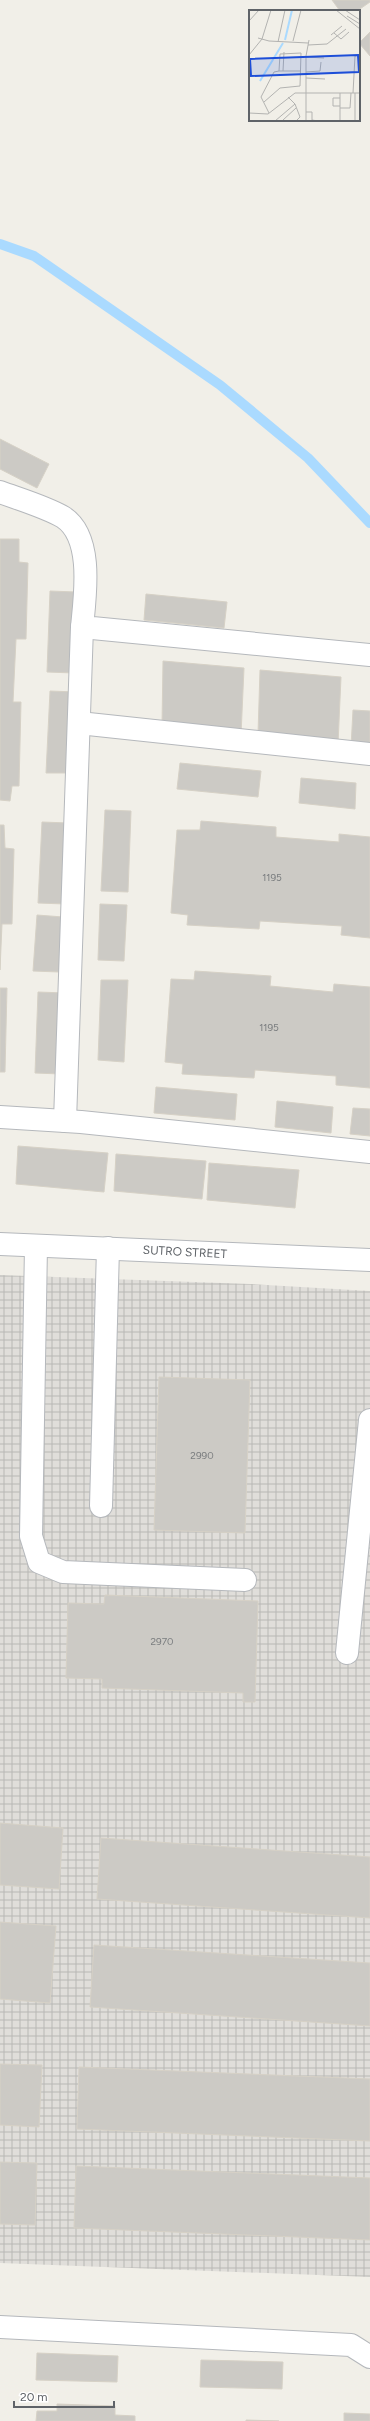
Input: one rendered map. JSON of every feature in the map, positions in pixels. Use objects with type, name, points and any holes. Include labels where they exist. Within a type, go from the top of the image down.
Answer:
[{"type":"street","points":[[0,492],[63,518],[79,538],[86,572],[82,627],[64,1121]]},
{"type":"street","points":[[82,627],[370,655]]},
{"type":"street","points":[[79,723],[370,754]]},
{"type":"street","points":[[0,1117],[64,1121],[370,1152]]},
{"type":"street","name":"SUTRO STREET","points":[[0,1244],[370,1260]]},
{"type":"street","points":[[36,1246],[31,1536],[39,1562],[63,1572],[245,1580]]},
{"type":"street","points":[[100,1506],[108,1248]]},
{"type":"street","points":[[347,1653],[370,1420]]},
{"type":"street","points":[[0,2327],[351,2345],[370,2357]]},
{"type":"shaded area","points":[[0,1275],[250,1284],[370,1291],[370,2277],[0,2263]]},
{"type":"building","points":[[332,0],[370,0],[370,2],[358,10],[339,10]]},
{"type":"building","points":[[370,32],[370,56],[360,44],[360,42]]},
{"type":"building","points":[[0,439],[49,464],[37,488],[0,469]]},
{"type":"building","points":[[0,539],[19,539],[19,562],[28,563],[26,639],[16,639],[13,702],[21,702],[19,786],[12,786],[10,801],[0,800]]},
{"type":"building","points":[[50,591],[76,592],[74,673],[47,672]]},
{"type":"building","points":[[146,594],[227,602],[224,628],[144,620]]},
{"type":"building","points":[[163,661],[244,668],[241,735],[162,725]]},
{"type":"building","points":[[260,670],[341,677],[338,744],[258,734]]},
{"type":"building","points":[[50,691],[76,692],[73,773],[46,773]]},
{"type":"building","points":[[353,710],[370,711],[370,749],[351,747]]},
{"type":"building","points":[[180,763],[261,771],[258,797],[177,789]]},
{"type":"building","points":[[301,778],[356,783],[355,809],[299,803]]},
{"type":"building","points":[[105,810],[131,811],[128,892],[101,891]]},
{"type":"building","points":[[201,821],[276,827],[276,837],[339,842],[339,834],[370,837],[370,938],[341,935],[342,926],[260,921],[259,929],[187,925],[188,915],[171,913],[177,830],[200,830]]},
{"type":"building","points":[[42,822],[68,823],[65,904],[38,903]]},
{"type":"building","points":[[0,825],[4,825],[5,848],[14,849],[12,924],[2,924],[0,970]]},
{"type":"building","points":[[100,904],[127,905],[124,961],[98,960]]},
{"type":"building","points":[[37,915],[63,917],[59,972],[33,971]]},
{"type":"building","points":[[195,971],[271,976],[270,986],[333,992],[334,984],[370,987],[370,1088],[336,1085],[336,1076],[255,1070],[254,1078],[182,1074],[183,1064],[165,1062],[171,979],[194,980]]},
{"type":"building","points":[[101,980],[128,980],[124,1062],[98,1060]]},
{"type":"building","points":[[0,988],[7,988],[5,1072],[0,1072]]},
{"type":"building","points":[[38,992],[65,993],[61,1074],[35,1073]]},
{"type":"building","points":[[156,1087],[237,1094],[235,1120],[154,1113]]},
{"type":"building","points":[[277,1101],[333,1107],[331,1133],[275,1127]]},
{"type":"building","points":[[353,1108],[370,1109],[370,1136],[350,1134]]},
{"type":"building","points":[[18,1146],[108,1153],[104,1192],[16,1184]]},
{"type":"building","points":[[116,1154],[206,1161],[202,1199],[114,1191]]},
{"type":"building","points":[[209,1163],[299,1170],[295,1208],[207,1200]]},
{"type":"building","points":[[159,1377],[250,1380],[245,1533],[154,1530]]},
{"type":"building","points":[[105,1595],[258,1601],[255,1702],[243,1702],[243,1693],[102,1688],[102,1679],[66,1678],[68,1603],[104,1604]]},
{"type":"building","points":[[0,1823],[63,1828],[59,1889],[0,1885]]},
{"type":"building","points":[[101,1838],[370,1857],[370,1918],[97,1899]]},
{"type":"building","points":[[0,1922],[56,1926],[50,2003],[0,1999]]},
{"type":"building","points":[[94,1945],[370,1963],[370,2026],[90,2007]]},
{"type":"building","points":[[0,2064],[42,2065],[39,2127],[0,2125]]},
{"type":"building","points":[[79,2067],[370,2079],[370,2141],[77,2129]]},
{"type":"building","points":[[0,2162],[37,2163],[35,2225],[0,2224]]},
{"type":"building","points":[[76,2166],[370,2178],[370,2240],[74,2228]]},
{"type":"building","points":[[37,2353],[118,2356],[117,2382],[36,2380]]},
{"type":"building","points":[[201,2360],[283,2362],[282,2389],[200,2387]]},
{"type":"building","points":[[57,2404],[115,2406],[115,2415],[135,2416],[135,2421],[36,2421],[37,2411],[57,2411]]},
{"type":"building","points":[[344,2413],[370,2414],[370,2421],[344,2421]]},
{"type":"building","points":[[246,2420],[279,2421],[246,2421]]},
{"type":"waterway","points":[[0,244],[34,256],[220,385],[308,458],[370,523]]}]
